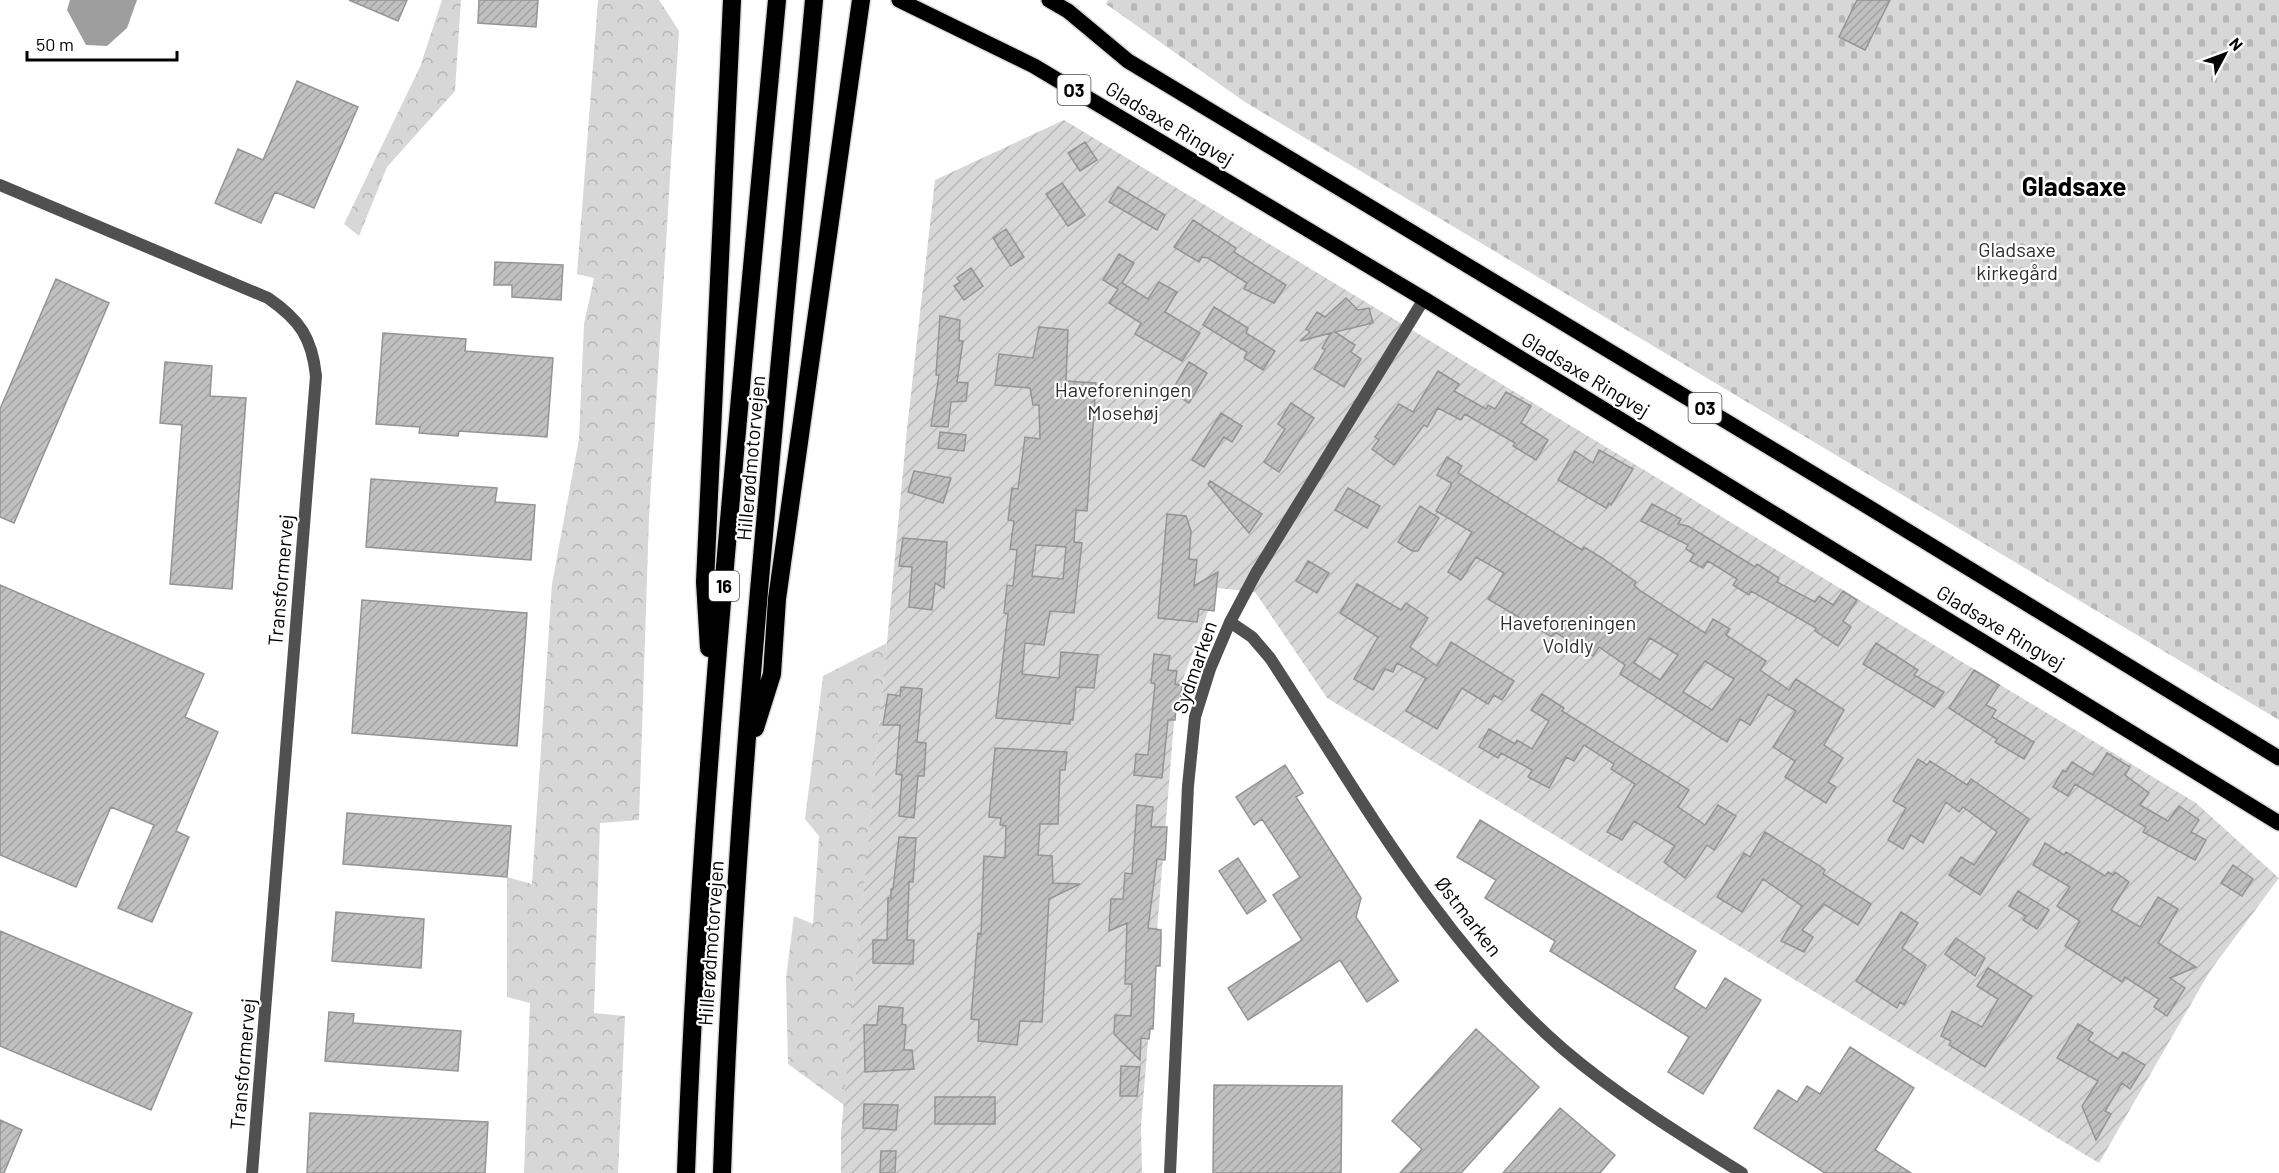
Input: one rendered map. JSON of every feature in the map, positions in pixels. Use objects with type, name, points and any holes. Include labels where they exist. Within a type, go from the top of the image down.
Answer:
[{"type":"highway","points":[[713,707],[705,582],[732,0]]},
{"type":"highway","name":"Hillerødmotorvejen","points":[[686,1173],[692,999],[713,707],[777,0]]},
{"type":"highway","name":"Hillerødmotorvejen","points":[[722,1173],[728,1005],[745,762],[814,0]]},
{"type":"highway","points":[[745,762],[772,674],[777,599],[861,0]]},
{"type":"main road","name":"Gladsaxe Ringvej","points":[[899,0],[1034,66],[1424,299],[2279,823]]},
{"type":"main road","name":"Gladsaxe Ringvej","points":[[1049,0],[1068,11],[1128,61],[1809,471],[2279,758]]},
{"type":"main road","name":"Gladsaxe Ringvej","points":[[2242,800],[2279,832]]},
{"type":"street","name":"Transformervej","points":[[0,185],[268,298],[282,308],[304,330],[314,353],[316,376],[252,1173]]},
{"type":"street","name":"Sydmarken","points":[[1170,1173],[1189,774],[1196,717],[1210,669],[1230,622],[1256,573],[1424,299]]},
{"type":"street","name":"Østmarken","points":[[1230,622],[1252,637],[1270,658],[1433,908],[1494,979],[1563,1049],[1655,1118],[1742,1173]]},
{"type":"green space","points":[[442,0],[461,0],[455,91],[387,167],[359,236],[344,224],[420,67]]},
{"type":"green space","points":[[598,0],[659,0],[679,31],[649,518],[639,820],[600,823],[594,1013],[625,1016],[618,1173],[524,1173],[530,1003],[507,997],[507,877],[532,884],[552,584],[579,439],[584,324],[594,278],[577,274]]},
{"type":"green space","name":"Gladsaxe kirkegård","points":[[1108,0],[2279,0],[2279,720],[1245,102],[1106,4]]},
{"type":"green space","points":[[1064,120],[2196,803],[2279,878],[2210,971],[2099,1163],[1327,698],[1255,592],[1217,588],[1176,698],[1141,1126],[1142,1173],[841,1173],[841,1133],[907,429],[935,180]]},
{"type":"green space","points":[[887,643],[844,1105],[788,1064],[786,978],[794,916],[813,924],[819,836],[805,819],[823,676]]},
{"type":"shaded area","points":[[70,0],[137,0],[127,28],[107,46],[86,45],[67,10]]},
{"type":"building","points":[[349,0],[407,0],[398,21]]},
{"type":"building","points":[[479,0],[538,0],[536,27],[478,23]]},
{"type":"building","points":[[1857,0],[1890,0],[1865,50],[1839,37]]},
{"type":"building","points":[[297,81],[358,107],[314,208],[275,192],[261,223],[215,203],[238,149],[263,160]]},
{"type":"building","points":[[1085,142],[1097,160],[1080,171],[1068,153]]},
{"type":"building","points":[[1062,183],[1085,215],[1068,226],[1046,194]]},
{"type":"building","points":[[1118,187],[1165,215],[1157,230],[1109,202]]},
{"type":"building","points":[[1193,220],[1236,248],[1234,252],[1286,285],[1274,303],[1244,289],[1247,283],[1208,258],[1202,257],[1199,262],[1174,247]]},
{"type":"building","points":[[1006,229],[1024,257],[1011,266],[993,238]]},
{"type":"building","points":[[1119,254],[1134,263],[1122,283],[1148,299],[1159,282],[1177,292],[1165,312],[1200,333],[1182,361],[1135,334],[1141,323],[1109,303],[1118,289],[1103,280]]},
{"type":"building","points":[[495,262],[563,265],[561,300],[512,297],[512,285],[494,285]]},
{"type":"building","points":[[971,268],[983,286],[964,300],[954,286],[960,282],[957,278]]},
{"type":"building","points":[[56,279],[109,303],[14,523],[0,517],[0,409]]},
{"type":"building","points":[[1346,298],[1358,310],[1369,308],[1373,323],[1335,332],[1355,345],[1351,352],[1361,359],[1344,387],[1314,369],[1325,350],[1322,348],[1331,333],[1300,341],[1310,332],[1306,329],[1317,312],[1325,317]]},
{"type":"building","points":[[1214,307],[1248,328],[1246,333],[1275,351],[1263,370],[1244,358],[1247,352],[1203,325]]},
{"type":"building","points":[[940,316],[960,320],[959,341],[963,341],[957,382],[968,383],[966,401],[951,402],[948,427],[931,426],[939,375],[936,375]]},
{"type":"building","points":[[1039,327],[1068,330],[1066,381],[1096,383],[1087,511],[1076,510],[1074,542],[1082,543],[1074,613],[1050,611],[1044,645],[1025,643],[1022,674],[1059,678],[1061,652],[1098,655],[1094,688],[1076,687],[1073,720],[1070,720],[1070,724],[996,718],[1008,614],[1004,613],[1007,585],[1013,586],[1017,550],[1010,549],[1014,521],[1008,520],[1012,488],[1018,489],[1025,437],[1040,439],[1039,405],[1033,405],[1030,388],[995,385],[999,354],[1033,358]],"holes":[[[1036,545],[1066,547],[1063,579],[1032,576]]]},
{"type":"building","points":[[383,333],[466,339],[465,351],[553,358],[547,437],[459,431],[458,436],[419,433],[420,427],[376,424]]},
{"type":"building","points":[[165,362],[212,366],[210,396],[246,398],[232,589],[170,584],[182,425],[160,423]]},
{"type":"building","points":[[1189,362],[1207,373],[1189,403],[1171,392]]},
{"type":"building","points":[[1438,371],[1459,384],[1454,391],[1486,409],[1488,405],[1495,409],[1506,392],[1531,406],[1521,423],[1548,440],[1536,460],[1513,446],[1515,443],[1465,414],[1461,420],[1438,408],[1427,427],[1424,425],[1394,465],[1372,449],[1379,440],[1375,437],[1399,404],[1413,412]]},
{"type":"building","points":[[1291,403],[1314,418],[1279,472],[1264,462],[1285,429],[1278,424]]},
{"type":"building","points":[[1221,413],[1242,426],[1232,442],[1224,437],[1204,467],[1192,460]]},
{"type":"building","points":[[940,432],[966,435],[964,451],[938,448]]},
{"type":"building","points":[[1599,450],[1633,469],[1611,505],[1609,503],[1606,508],[1558,480],[1575,451],[1593,463]]},
{"type":"building","points":[[1447,457],[1462,466],[1458,473],[1582,550],[1584,547],[1602,558],[1636,582],[1634,585],[1639,590],[1705,633],[1713,619],[1730,629],[1726,635],[1766,661],[1760,670],[1789,690],[1796,679],[1844,710],[1824,745],[1843,758],[1828,782],[1836,787],[1826,803],[1785,777],[1795,761],[1773,747],[1796,711],[1768,694],[1750,725],[1740,719],[1727,742],[1620,674],[1625,665],[1599,647],[1593,656],[1555,632],[1552,637],[1488,599],[1504,573],[1476,557],[1461,580],[1448,572],[1472,532],[1436,511],[1451,486],[1451,483],[1437,475]],"holes":[[[1650,638],[1678,655],[1660,680],[1634,663]],[[1705,661],[1734,679],[1712,710],[1683,692]]]},
{"type":"building","points":[[914,471],[951,478],[943,503],[908,492]]},
{"type":"building","points":[[371,479],[497,488],[495,502],[535,505],[531,560],[366,547]]},
{"type":"building","points":[[1210,481],[1262,514],[1249,533],[1208,484]]},
{"type":"building","points":[[1348,488],[1380,506],[1367,528],[1335,510]]},
{"type":"building","points":[[1652,504],[1681,519],[1678,524],[1688,526],[1755,567],[1757,564],[1779,578],[1777,582],[1815,602],[1819,596],[1833,605],[1843,591],[1857,600],[1843,621],[1851,627],[1838,646],[1815,631],[1816,628],[1751,591],[1749,595],[1733,585],[1737,579],[1708,561],[1703,568],[1690,561],[1694,554],[1686,549],[1688,545],[1641,521]]},
{"type":"building","points":[[1420,506],[1439,518],[1418,551],[1412,551],[1398,542]]},
{"type":"building","points":[[1167,514],[1186,516],[1191,531],[1189,559],[1197,560],[1194,586],[1218,572],[1214,611],[1199,609],[1197,622],[1158,618]]},
{"type":"building","points":[[903,538],[947,542],[944,588],[935,583],[932,610],[909,607],[912,567],[899,566]]},
{"type":"building","points":[[1308,561],[1329,573],[1317,593],[1296,581]]},
{"type":"building","points":[[1357,584],[1401,610],[1406,603],[1428,618],[1410,647],[1437,666],[1451,642],[1514,681],[1502,700],[1494,695],[1488,704],[1462,688],[1437,729],[1406,711],[1426,678],[1397,663],[1393,672],[1385,669],[1373,690],[1354,679],[1378,637],[1340,613]]},
{"type":"building","points":[[0,585],[204,674],[185,717],[218,732],[176,831],[189,837],[152,922],[118,908],[154,825],[111,807],[76,887],[0,855]]},
{"type":"building","points":[[362,600],[527,613],[517,746],[352,733]]},
{"type":"building","points":[[1876,643],[1918,670],[1914,675],[1944,692],[1934,707],[1863,664]]},
{"type":"building","points":[[1154,654],[1170,656],[1168,670],[1177,671],[1175,684],[1182,685],[1180,707],[1176,707],[1175,720],[1168,720],[1162,778],[1134,775],[1136,754],[1148,755],[1155,684],[1151,683]]},
{"type":"building","points":[[1974,670],[1999,685],[1986,705],[1996,710],[1992,717],[2034,742],[2024,759],[1995,742],[1997,739],[1949,708]]},
{"type":"building","points":[[901,687],[922,689],[917,742],[926,743],[924,776],[918,776],[914,818],[899,816],[902,775],[896,774],[900,725],[883,725],[888,694],[900,696]]},
{"type":"building","points":[[1542,694],[1564,708],[1562,711],[1689,790],[1678,807],[1705,825],[1718,805],[1736,816],[1714,850],[1707,845],[1685,878],[1664,862],[1675,846],[1634,821],[1622,840],[1607,832],[1635,784],[1611,769],[1614,764],[1584,745],[1574,761],[1566,757],[1549,788],[1528,777],[1532,770],[1501,753],[1498,758],[1479,747],[1489,729],[1515,744],[1517,740],[1532,749],[1549,721],[1531,710]]},
{"type":"building","points":[[995,748],[1067,752],[1065,770],[1060,770],[1058,824],[1040,824],[1038,855],[1052,856],[1053,883],[1080,884],[1049,899],[1042,1022],[1020,1021],[1017,1045],[978,1041],[979,1020],[971,1019],[978,933],[981,934],[984,856],[1005,858],[1006,826],[1000,825],[1001,818],[989,817]]},
{"type":"building","points":[[2107,753],[2130,767],[2125,775],[2149,793],[2140,805],[2168,821],[2179,806],[2199,820],[2191,832],[2206,840],[2195,860],[2143,832],[2146,827],[2075,784],[2068,796],[2053,787],[2063,770],[2066,772],[2072,762],[2093,775]]},
{"type":"building","points":[[1918,759],[1927,765],[1930,761],[1967,785],[1971,779],[2029,819],[1980,895],[1949,875],[1961,857],[1974,865],[1997,832],[1963,807],[1959,812],[1946,802],[1923,843],[1911,835],[1903,849],[1888,840],[1906,808],[1893,801]]},
{"type":"building","points":[[1285,765],[1303,793],[1296,797],[1361,898],[1356,917],[1398,981],[1367,1002],[1340,960],[1248,1020],[1228,988],[1302,940],[1273,895],[1300,877],[1262,819],[1254,825],[1236,797]]},
{"type":"building","points":[[1137,805],[1153,807],[1151,827],[1167,827],[1165,860],[1157,859],[1148,928],[1161,930],[1160,966],[1156,966],[1153,1029],[1150,1029],[1149,1039],[1141,1038],[1140,1060],[1114,1034],[1115,1015],[1131,1016],[1132,984],[1125,984],[1127,923],[1109,931],[1111,899],[1123,899],[1125,873],[1132,874]]},
{"type":"building","points":[[347,813],[511,826],[507,877],[343,864]]},
{"type":"building","points":[[1480,820],[1696,951],[1674,988],[1706,1009],[1725,978],[1761,1000],[1703,1094],[1668,1072],[1689,1037],[1550,951],[1555,941],[1485,898],[1496,880],[1457,857]]},
{"type":"building","points":[[1765,832],[1820,866],[1825,870],[1823,874],[1871,904],[1858,925],[1824,904],[1802,930],[1813,937],[1804,952],[1781,941],[1802,906],[1763,879],[1742,912],[1717,897],[1744,853],[1750,857]]},
{"type":"building","points":[[899,837],[916,838],[913,882],[909,882],[907,940],[914,940],[913,964],[873,963],[873,940],[887,940],[888,898],[891,898],[891,889],[893,889]]},
{"type":"building","points":[[2045,843],[2064,855],[2066,852],[2105,876],[2108,872],[2113,875],[2115,872],[2129,882],[2111,910],[2140,927],[2158,897],[2178,909],[2158,943],[2196,967],[2170,978],[2185,988],[2167,1016],[2154,1007],[2159,999],[2125,977],[2122,982],[2065,946],[2080,921],[2057,906],[2070,887],[2033,865]]},
{"type":"building","points":[[1238,858],[1266,901],[1247,914],[1219,871]]},
{"type":"building","points":[[2233,865],[2253,879],[2242,896],[2221,883]]},
{"type":"building","points":[[2018,891],[2049,910],[2037,929],[2023,920],[2026,916],[2009,906]]},
{"type":"building","points":[[336,912],[424,919],[421,968],[332,961]]},
{"type":"building","points":[[1901,912],[1918,923],[1902,948],[1926,965],[1904,1005],[1900,1002],[1897,1008],[1856,981]]},
{"type":"building","points":[[0,931],[192,1013],[151,1110],[0,1046]]},
{"type":"building","points":[[1956,938],[1985,958],[1975,976],[1945,954]]},
{"type":"building","points":[[1988,968],[2032,996],[1985,1067],[1949,1045],[1951,1041],[1941,1036],[1952,1011],[1982,1027],[1998,999],[1977,986]]},
{"type":"building","points":[[879,1006],[903,1008],[902,1024],[906,1025],[904,1050],[912,1050],[914,1069],[865,1072],[864,1025],[877,1025]]},
{"type":"building","points":[[329,1012],[354,1014],[353,1023],[461,1031],[458,1071],[325,1061]]},
{"type":"building","points":[[2078,1024],[2093,1033],[2088,1040],[2118,1059],[2123,1052],[2145,1065],[2130,1089],[2122,1083],[2105,1111],[2111,1114],[2096,1140],[2082,1106],[2098,1081],[2057,1058]]},
{"type":"building","points":[[1476,1029],[1539,1087],[1461,1173],[1400,1173],[1422,1149],[1392,1121]]},
{"type":"building","points":[[1850,1047],[1914,1088],[1875,1150],[1911,1173],[1825,1173],[1754,1128],[1778,1090],[1797,1102],[1807,1086],[1820,1094]]},
{"type":"building","points":[[1121,1066],[1140,1067],[1137,1096],[1120,1096]]},
{"type":"building","points":[[1214,1085],[1342,1086],[1341,1173],[1213,1173]]},
{"type":"building","points":[[935,1097],[995,1097],[995,1124],[935,1124]]},
{"type":"building","points":[[864,1104],[898,1105],[896,1130],[863,1128]]},
{"type":"building","points":[[1560,1108],[1615,1155],[1600,1173],[1503,1173]]},
{"type":"building","points":[[310,1113],[488,1122],[485,1173],[307,1173]]},
{"type":"building","points":[[0,1120],[22,1130],[4,1173],[0,1173]]},
{"type":"building","points":[[881,1151],[896,1151],[895,1173],[880,1173]]},
{"type":"district","name":"Gladsaxe","points":[[2074,185]]},
{"type":"park label","name":"Haveforeningen Mosehøj","points":[[1123,400]]},
{"type":"park label","name":"Haveforeningen Voldly","points":[[1568,634]]}]
